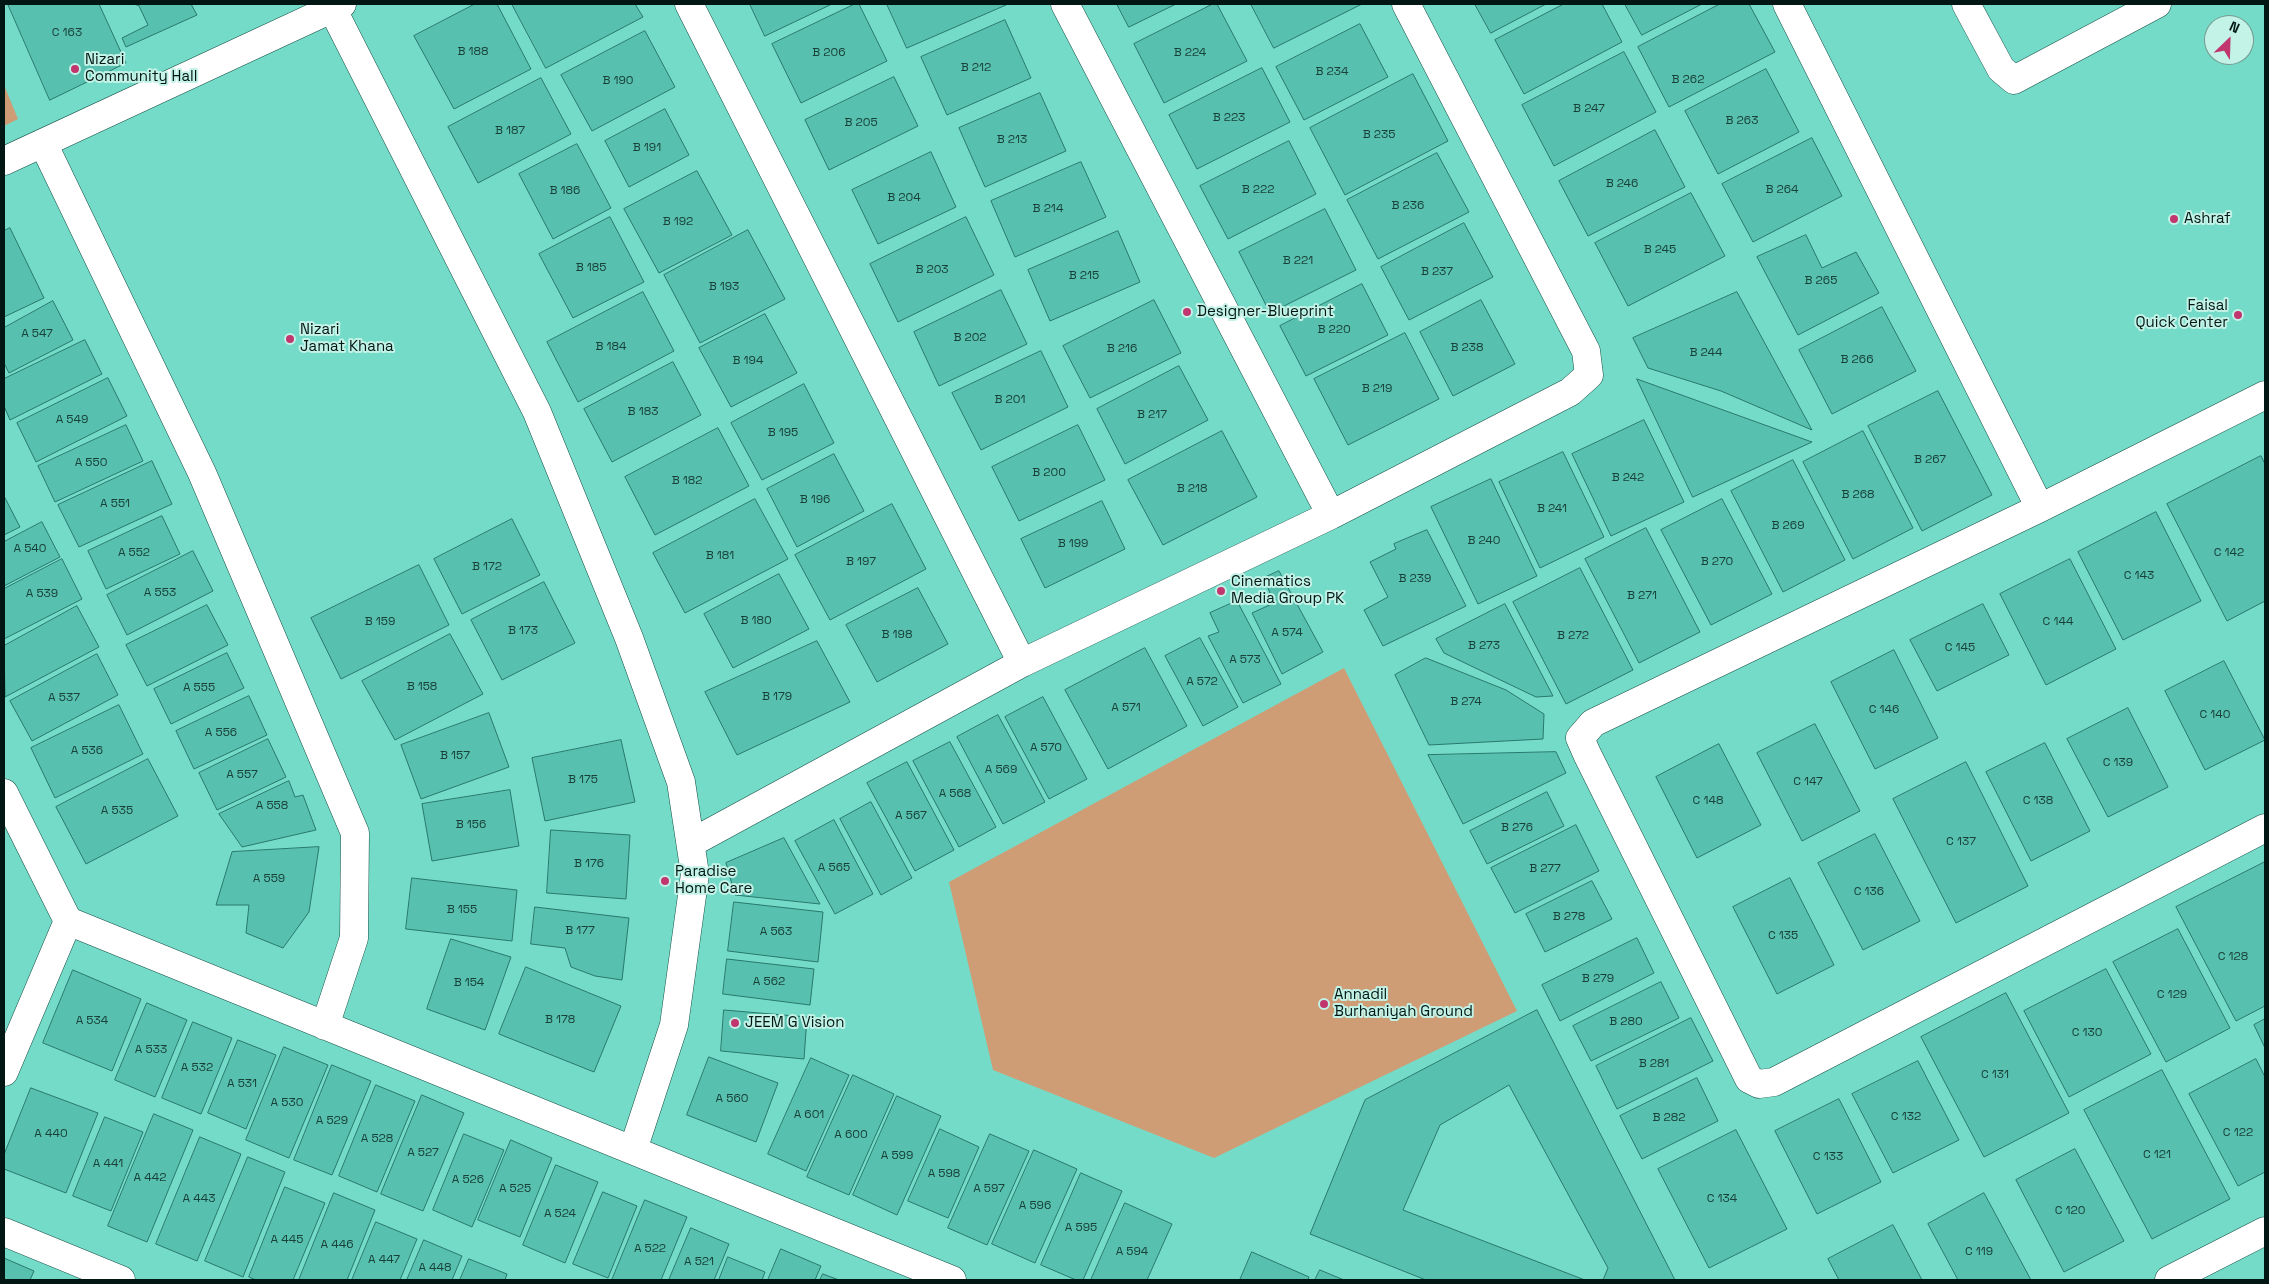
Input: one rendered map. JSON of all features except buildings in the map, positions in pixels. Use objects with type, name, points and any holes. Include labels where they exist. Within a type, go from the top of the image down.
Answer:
[{"type":"street","points":[[689,4],[1022,663]]},
{"type":"street","points":[[1065,4],[1331,515]]},
{"type":"street","points":[[691,843],[1022,663],[1331,515],[1570,392],[1589,374],[1586,351],[1406,4]]},
{"type":"street","points":[[1787,4],[2040,508]]},
{"type":"street","points":[[1966,4],[2001,69],[2014,80],[2157,4]]},
{"type":"street","points":[[4,162],[337,6],[538,412],[629,638],[681,782],[695,874],[674,1025],[633,1150]]},
{"type":"street","points":[[43,143],[202,473],[355,832],[354,938],[325,1026]]},
{"type":"street","points":[[2265,395],[2040,508],[1593,723],[1580,738],[1749,1079],[1759,1084],[1774,1082],[2265,828]]},
{"type":"street","points":[[4,793],[68,921],[952,1280]]},
{"type":"street","points":[[4,1072],[68,921]]},
{"type":"street","points":[[2169,1280],[2265,1231]]},
{"type":"street","points":[[4,1232],[122,1280]]},
{"type":"shaded area","points":[[4,85],[18,119],[4,126]]},
{"type":"shaded area","points":[[1344,668],[1517,1011],[1214,1158],[993,1070],[949,882]]},
{"type":"place","name":"Nizari Community Hall","points":[[75,69]]},
{"type":"place","name":"Ashraf","points":[[2174,219]]},
{"type":"place","name":"Designer-Blueprint","points":[[1187,312]]},
{"type":"place","name":"Faisal Quick Center","points":[[2238,315]]},
{"type":"place","name":"Nizari Jamat Khana","points":[[290,339]]},
{"type":"place","name":"Cinematics Media Group PK","points":[[1221,591]]},
{"type":"place","name":"Paradise Home Care","points":[[665,881]]},
{"type":"place","name":"Annadil Burhaniyah Ground","points":[[1324,1004]]},
{"type":"place","name":"JEEM G Vision","points":[[735,1023]]}]
